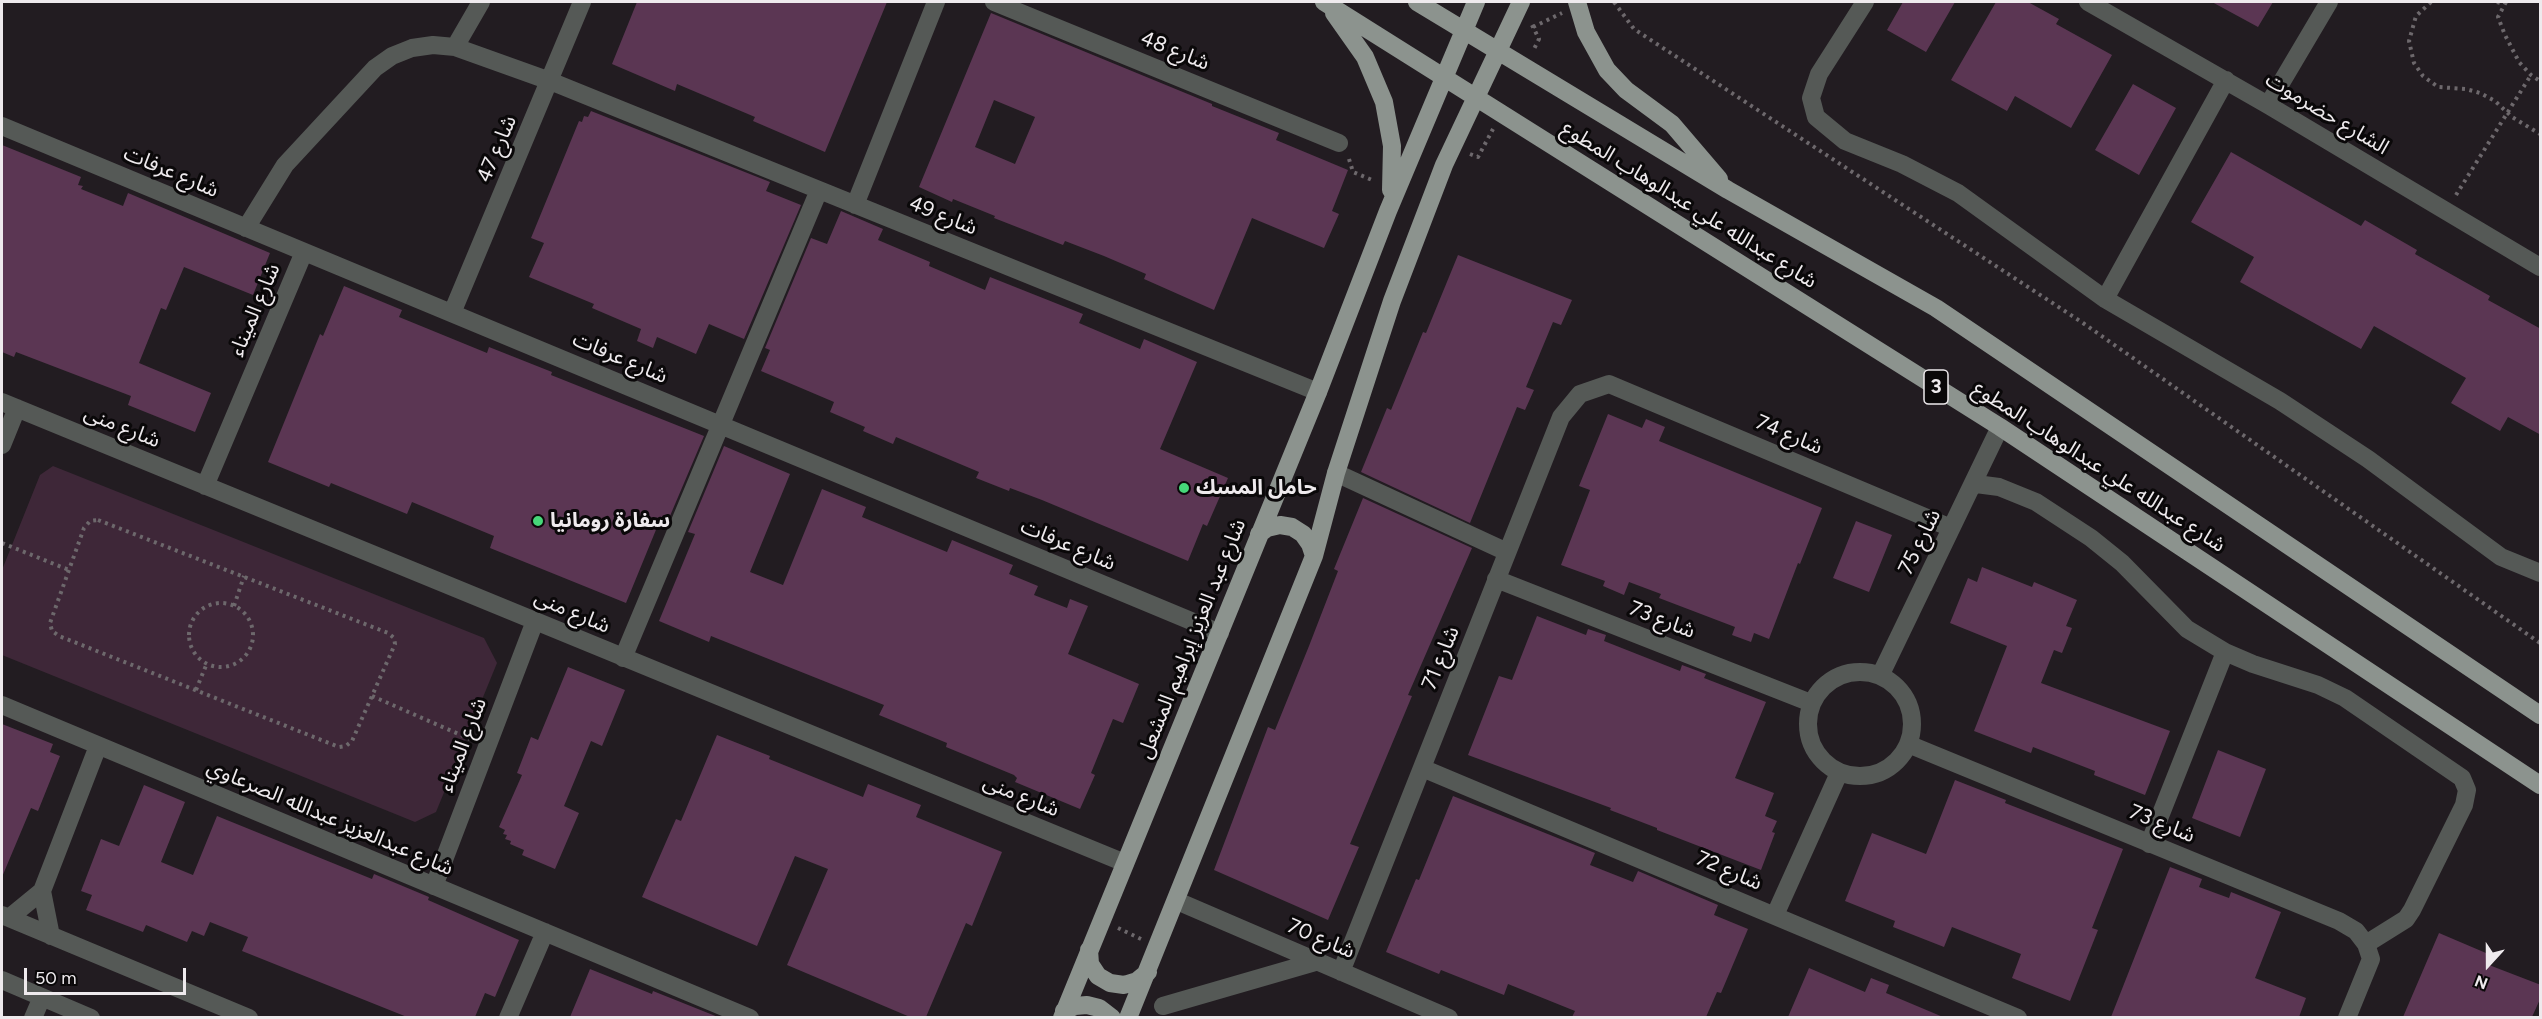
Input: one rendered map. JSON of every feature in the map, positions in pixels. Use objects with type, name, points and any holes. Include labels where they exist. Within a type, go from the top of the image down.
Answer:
[{"type":"main road","name":"شارع عبدالله علي عبدالوهاب المطوع","points":[[1323,2],[2000,427],[2541,785]]},
{"type":"main road","points":[[1323,2],[1352,36],[1365,57],[1384,102],[1392,146],[1388,212]]},
{"type":"main road","name":"شارع عبدالله علي عبدالوهاب المطوع","points":[[1417,2],[1728,190],[1936,308],[2541,716]]},
{"type":"main road","name":"شارع عبد العزيز إبراهيم المشعل","points":[[1063,1014],[1318,392],[1443,77],[1476,2]]},
{"type":"main road","points":[[1128,1017],[1177,901],[1314,555],[1336,473],[1392,301],[1444,165],[1521,2]]},
{"type":"main road","points":[[1577,3],[1586,32],[1607,70],[1626,90],[1672,124],[1728,190]]},
{"type":"main road","points":[[1259,534],[1268,528],[1280,525],[1292,527],[1306,539],[1314,555]]},
{"type":"main road","points":[[1089,950],[1090,964],[1098,976],[1110,983],[1124,985],[1137,981],[1148,972]]},
{"type":"main road","points":[[1063,1014],[1075,1006],[1087,1005],[1099,1008],[1112,1017]]},
{"type":"street","points":[[455,47],[482,2]]},
{"type":"street","name":"شارع 47","points":[[452,313],[582,2]]},
{"type":"street","points":[[855,205],[936,2]]},
{"type":"street","name":"شارع 48","points":[[994,2],[1339,143]]},
{"type":"street","points":[[1864,2],[1819,74],[1811,98],[1816,117],[1845,141],[1902,165],[1958,193],[2105,299],[2310,420],[2368,459],[2501,557],[2541,573]]},
{"type":"street","name":"الشارع حضرموت","points":[[2088,2],[2226,80],[2541,267]]},
{"type":"street","points":[[2268,105],[2329,2]]},
{"type":"street","name":"شارع 49","points":[[246,228],[285,165],[375,69],[392,56],[412,48],[433,45],[455,47],[550,81],[1318,392]]},
{"type":"street","points":[[2105,299],[2226,80]]},
{"type":"street","name":"شارع عرفات","points":[[2,126],[1220,633]]},
{"type":"street","points":[[623,658],[819,190]]},
{"type":"street","name":"شارع الميناء","points":[[206,486],[304,252]]},
{"type":"street","name":"شارع 74","points":[[1609,384],[1951,528]]},
{"type":"street","name":"شارع 71","points":[[1341,972],[1561,417],[1580,394],[1609,384]]},
{"type":"street","points":[[2,445],[9,405]]},
{"type":"street","name":"شارع منى","points":[[9,405],[1125,863]]},
{"type":"street","name":"شارع 75","points":[[1881,676],[2000,427]]},
{"type":"street","points":[[1336,473],[1507,552]]},
{"type":"street","points":[[1971,488],[1977,484],[1999,487],[2036,502],[2091,538],[2121,563],[2187,629],[2225,652],[2253,664],[2318,685],[2344,698],[2462,778],[2467,790],[2463,805],[2412,910],[2406,919],[2366,944],[2371,959],[2347,1017]]},
{"type":"street","name":"شارع 73","points":[[1497,579],[1811,703]]},
{"type":"street","name":"شارع الميناء","points":[[434,886],[535,621]]},
{"type":"street","points":[[2149,844],[2225,652]]},
{"type":"street","points":[[1860,671],[1881,676],[1897,687],[1909,704],[1912,724],[1908,744],[1897,761],[1880,773],[1860,777],[1839,772],[1822,761],[1811,744],[1807,723],[1811,703],[1823,686],[1840,675],[1860,671]]},
{"type":"street","name":"شارع عبدالعزيز عبدالله الصرعاوي","points":[[2,705],[741,1016]]},
{"type":"street","name":"شارع 73","points":[[1908,744],[2339,921],[2356,931],[2366,944]]},
{"type":"street","points":[[51,936],[42,891],[98,746]]},
{"type":"street","name":"شارع 72","points":[[1422,768],[2018,1017]]},
{"type":"street","points":[[1775,915],[1839,772]]},
{"type":"street","points":[[5,917],[42,891]]},
{"type":"street","name":"شارع 70","points":[[1177,901],[1315,962],[1449,1017]]},
{"type":"street","points":[[5,917],[225,1012],[249,1017]]},
{"type":"street","points":[[508,1017],[545,932]]},
{"type":"street","points":[[1162,1006],[1315,962]]},
{"type":"street","points":[[2,980],[91,1017]]},
{"type":"street","points":[[33,1017],[42,997]]},
{"type":"path","points":[[1614,2],[1634,29],[2083,323],[2541,643]]},
{"type":"path","points":[[2431,2],[2416,16],[2409,42],[2414,63],[2423,76],[2438,87],[2466,89],[2480,93],[2541,134]]},
{"type":"path","points":[[2498,2],[2505,3],[2498,17],[2519,62],[2531,75],[2541,81]]},
{"type":"path","points":[[1533,27],[1577,3]]},
{"type":"path","points":[[2446,211],[2531,75]]},
{"type":"path","points":[[1339,143],[1348,155],[1353,172],[1391,190]]},
{"type":"path","points":[[98,520],[244,576],[388,633],[394,638],[395,644],[352,741],[346,746],[339,747],[59,636],[52,631],[50,622],[84,528],[90,521],[98,520]]},
{"type":"path","points":[[2,543],[69,570]]},
{"type":"path","points":[[234,606],[244,576]]},
{"type":"path","points":[[224,603],[234,606],[248,619],[252,638],[250,648],[244,656],[226,666],[207,663],[192,650],[189,640],[191,621],[205,607],[224,603]]},
{"type":"path","points":[[196,690],[207,663]]},
{"type":"path","points":[[372,696],[487,746]]},
{"type":"path","points":[[1101,920],[1158,947]]},
{"type":"shaded area","points":[[53,466],[484,638],[497,663],[436,812],[415,822],[2,655],[2,570],[40,475]]},
{"type":"building","points":[[637,2],[887,2],[825,152],[753,121],[755,117],[677,84],[675,91],[612,64]]},
{"type":"building","points":[[1903,2],[1955,2],[1926,52],[1887,30]]},
{"type":"building","points":[[1996,2],[2028,2],[2059,19],[2056,24],[2112,55],[2071,128],[2015,96],[2007,111],[1951,80]]},
{"type":"building","points":[[2212,2],[2273,2],[2258,27]]},
{"type":"building","points":[[991,13],[1279,133],[1276,140],[1348,170],[1332,211],[1339,214],[1324,248],[1252,218],[1214,310],[1144,279],[1146,274],[1104,256],[1065,241],[1063,245],[919,187]],"holes":[[[994,100],[1035,117],[1015,164],[975,147]]]},
{"type":"building","points":[[2133,84],[2176,108],[2139,175],[2095,150]]},
{"type":"building","points":[[591,111],[770,182],[766,191],[801,205],[744,339],[709,324],[696,354],[657,337],[653,348],[637,341],[641,329],[592,308],[594,304],[529,277],[544,243],[531,238],[579,121],[582,122],[584,116],[588,117]]},
{"type":"building","points":[[2,145],[81,177],[78,185],[83,186],[81,189],[123,206],[128,193],[270,253],[253,295],[184,267],[166,310],[161,308],[139,363],[211,393],[195,432],[128,405],[131,396],[16,352],[14,357],[2,352]]},
{"type":"building","points":[[2231,152],[2361,226],[2365,220],[2417,250],[2415,254],[2490,296],[2488,300],[2541,329],[2541,435],[2508,417],[2500,431],[2451,403],[2466,378],[2374,326],[2361,349],[2240,282],[2254,257],[2191,222]]},
{"type":"building","points":[[841,211],[883,229],[878,240],[930,262],[929,266],[985,290],[990,277],[1083,314],[1079,323],[1140,349],[1144,339],[1197,362],[1160,449],[1228,478],[1207,526],[1203,524],[1188,561],[1042,500],[1010,488],[1009,491],[976,478],[979,472],[896,437],[893,444],[863,431],[865,427],[830,412],[834,402],[761,371],[770,350],[765,348],[811,238],[827,244]]},
{"type":"building","points":[[1458,255],[1572,300],[1561,325],[1553,322],[1526,387],[1534,390],[1525,410],[1517,407],[1470,523],[1361,472],[1387,408],[1391,410],[1423,332],[1426,333]]},
{"type":"building","points":[[344,286],[402,310],[399,317],[487,353],[489,347],[552,372],[551,375],[704,436],[667,523],[660,520],[626,603],[490,548],[494,536],[412,502],[407,514],[331,483],[329,487],[268,462],[320,334],[323,336]]},
{"type":"building","points":[[1608,414],[1642,428],[1646,419],[1665,427],[1659,441],[1822,508],[1769,639],[1754,633],[1751,642],[1732,635],[1735,627],[1659,598],[1661,594],[1629,582],[1624,595],[1603,586],[1605,581],[1561,565],[1590,490],[1579,486]]},
{"type":"building","points":[[724,446],[790,474],[750,572],[783,585],[822,489],[866,507],[862,517],[947,552],[952,540],[1013,565],[1009,574],[1038,586],[1034,595],[1067,608],[1070,599],[1088,606],[1068,654],[1139,684],[1123,723],[1113,719],[1091,773],[1095,775],[1080,809],[1015,782],[1017,778],[1014,775],[946,747],[947,743],[879,715],[884,705],[711,636],[709,642],[659,621],[695,534],[688,532]]},
{"type":"building","points":[[1363,498],[1472,548],[1408,695],[1412,696],[1350,844],[1359,847],[1328,920],[1214,870],[1268,727],[1275,730],[1309,646],[1338,571],[1334,569]]},
{"type":"building","points":[[1856,521],[1892,535],[1869,592],[1833,578]]},
{"type":"building","points":[[1982,567],[2032,587],[2034,582],[2077,600],[2066,626],[2072,628],[2062,653],[2054,650],[2041,683],[2170,731],[2145,795],[2094,775],[2095,771],[2033,747],[2031,753],[1974,731],[2007,646],[1950,623],[1968,578],[1977,582]]},
{"type":"building","points":[[1537,616],[1586,635],[1588,629],[1606,635],[1604,641],[1680,671],[1682,665],[1706,674],[1704,678],[1766,702],[1735,778],[1774,793],[1765,816],[1777,821],[1772,832],[1775,833],[1761,870],[1657,830],[1657,828],[1610,810],[1611,808],[1468,755],[1499,676],[1512,680]]},
{"type":"building","points":[[568,667],[625,690],[602,746],[591,741],[564,806],[579,813],[555,869],[522,855],[524,850],[510,844],[511,841],[505,839],[507,835],[503,834],[505,830],[499,827],[522,775],[517,773],[531,737],[538,740]]},
{"type":"building","points":[[2,724],[53,744],[50,752],[60,756],[38,811],[31,808],[2,877]]},
{"type":"building","points":[[717,735],[863,797],[868,784],[921,805],[916,817],[1002,852],[972,926],[966,923],[926,1017],[910,1017],[787,965],[828,869],[795,856],[757,946],[642,897],[676,819],[681,821]]},
{"type":"building","points":[[2218,750],[2266,769],[2240,837],[2192,818]]},
{"type":"building","points":[[1955,780],[2006,800],[2005,803],[2123,849],[2092,928],[2098,930],[2070,1001],[2012,978],[2021,954],[1952,927],[1944,947],[1893,927],[1895,921],[1845,901],[1872,833],[1926,854]]},
{"type":"building","points":[[144,785],[185,802],[161,862],[193,875],[217,816],[372,879],[374,874],[429,897],[428,900],[519,940],[495,997],[485,993],[475,1017],[407,1017],[242,951],[248,937],[210,922],[204,936],[192,931],[187,942],[146,925],[143,932],[86,910],[92,895],[81,891],[101,839],[119,846]]},
{"type":"building","points":[[1453,796],[1595,853],[1590,865],[1633,882],[1638,871],[1718,905],[1714,915],[1748,929],[1721,993],[1717,992],[1706,1017],[1572,1017],[1575,1011],[1508,984],[1504,995],[1441,970],[1439,974],[1386,952],[1416,879],[1419,880]]},
{"type":"building","points":[[2170,867],[2202,879],[2199,887],[2229,898],[2231,892],[2281,912],[2255,978],[2306,998],[2299,1017],[2111,1017]]},
{"type":"building","points":[[2439,933],[2493,956],[2489,965],[2541,985],[2541,997],[2532,1017],[2403,1017]]},
{"type":"building","points":[[1809,968],[1865,992],[1871,978],[1889,985],[1886,993],[1943,1017],[1788,1017]]},
{"type":"building","points":[[590,969],[652,994],[653,991],[718,1017],[570,1017]]},
{"type":"place","name":"حامل المسك","points":[[1184,488]]},
{"type":"place","name":"سفارة رومانيا","points":[[538,521]]}]
